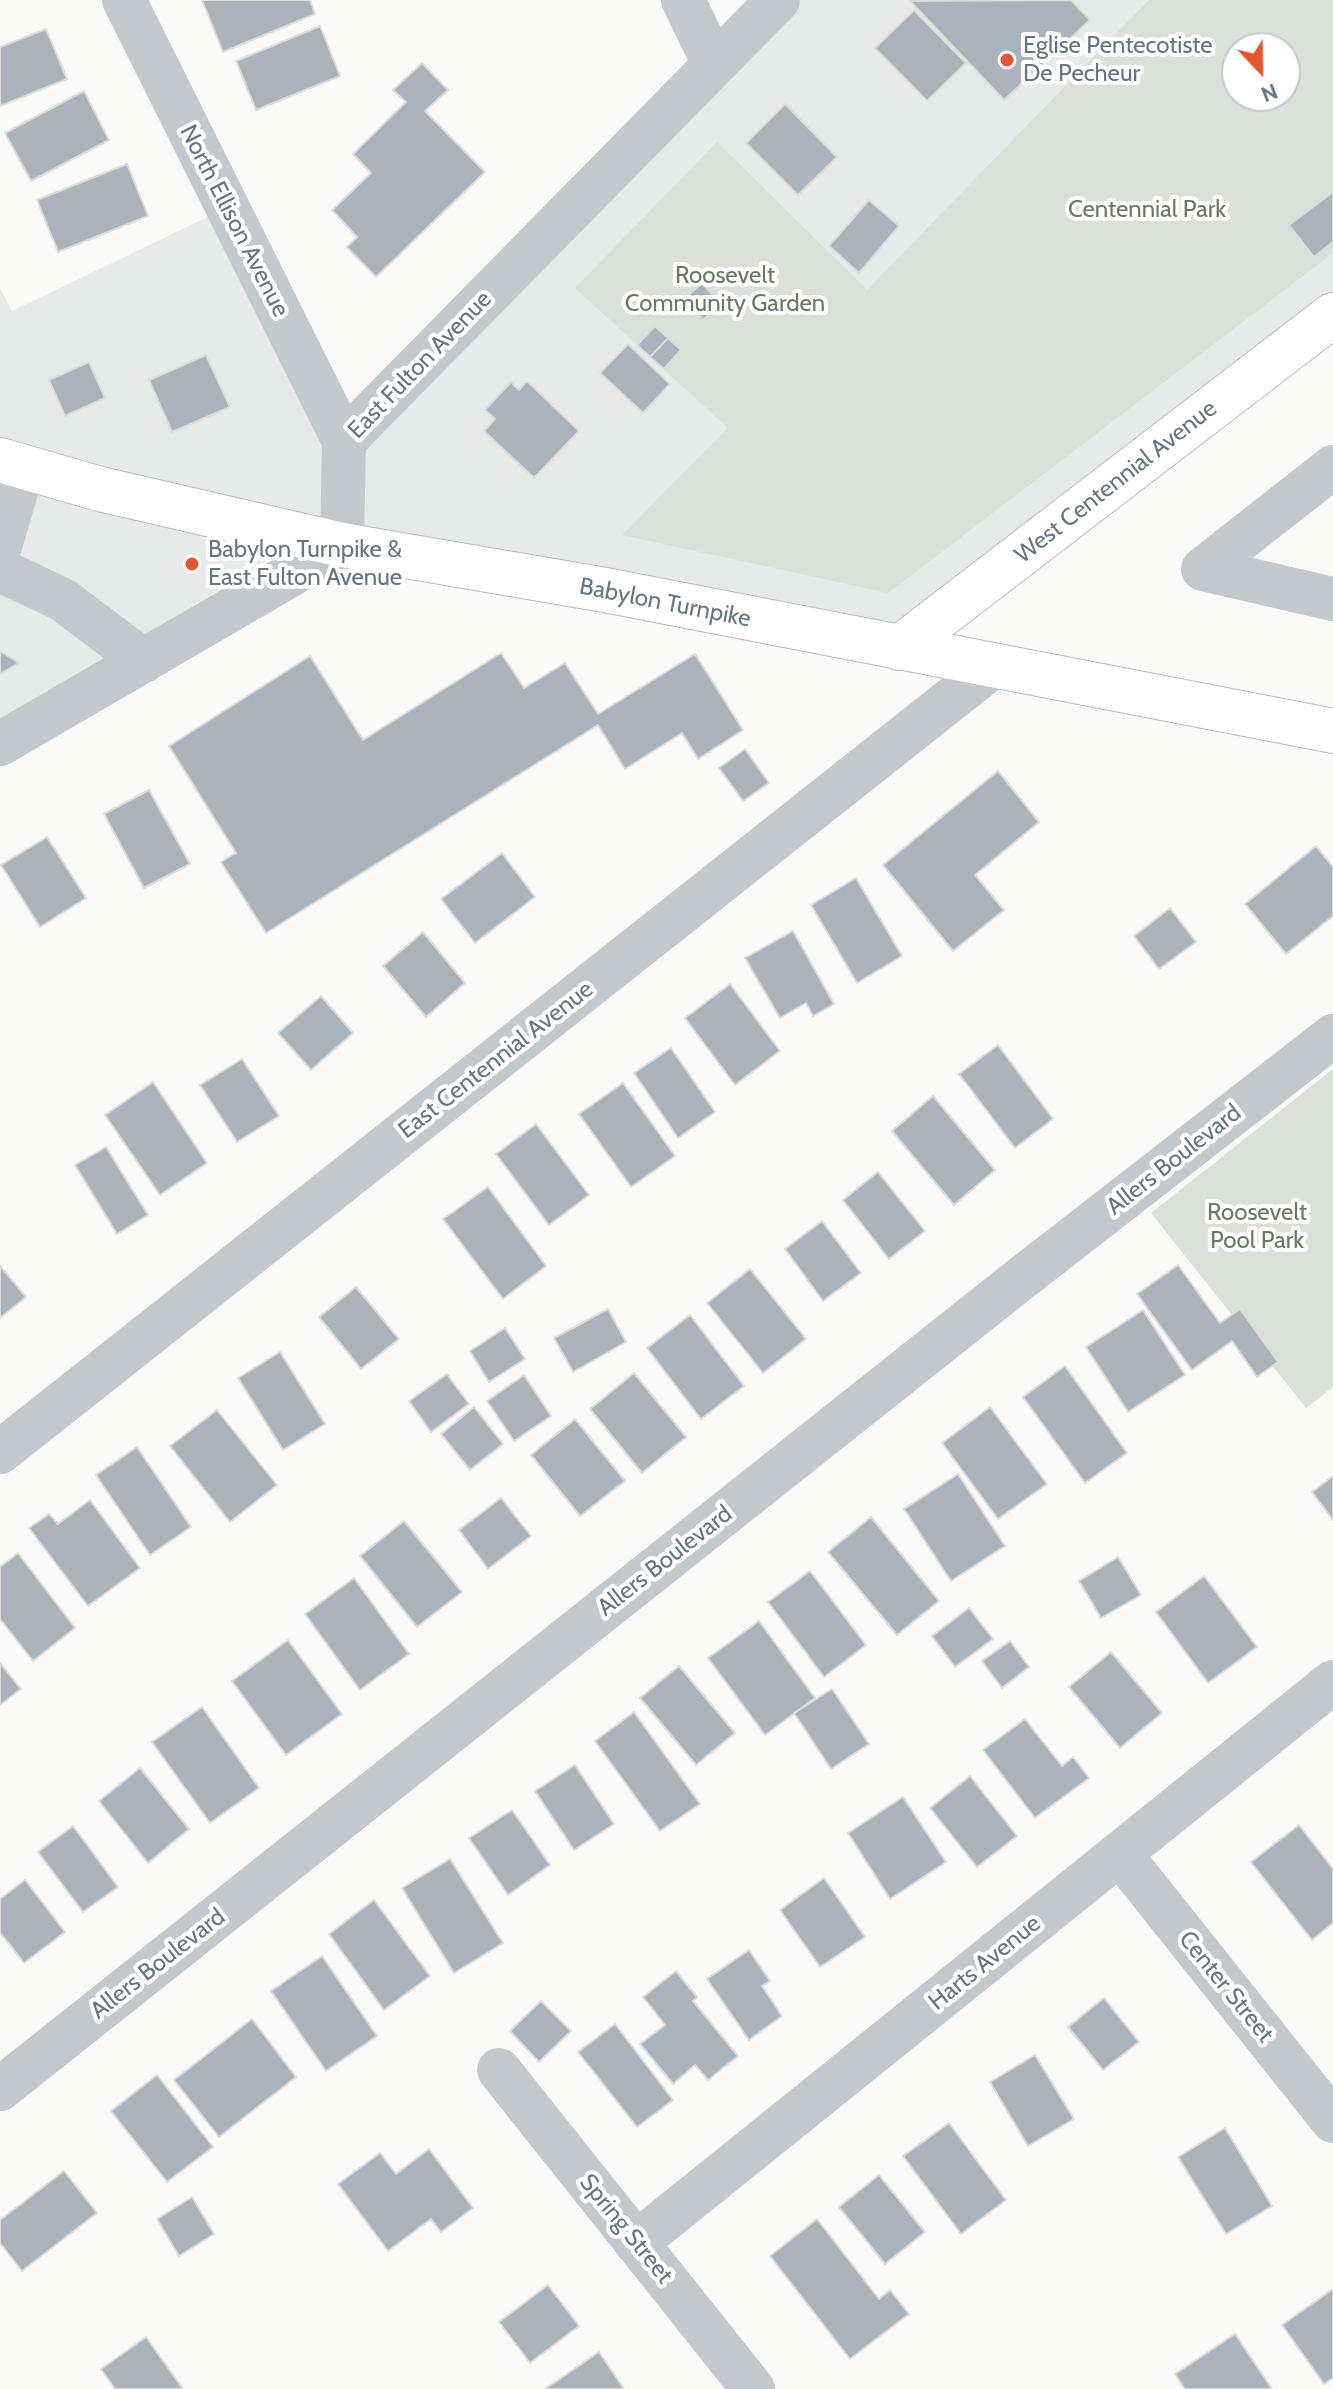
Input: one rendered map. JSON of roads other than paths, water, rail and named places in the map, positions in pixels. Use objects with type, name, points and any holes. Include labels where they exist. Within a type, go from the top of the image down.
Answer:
[{"type":"main road","name":"West Centennial Avenue","points":[[899,648],[1333,315]]},
{"type":"main road","name":"Babylon Turnpike","points":[[12,464],[100,489],[342,545],[605,590],[1333,731]]},
{"type":"street","name":"North Ellison Avenue","points":[[124,0],[344,441]]},
{"type":"street","points":[[683,0],[714,64]]},
{"type":"street","name":"East Fulton Avenue","points":[[342,545],[344,441],[778,0]]},
{"type":"street","points":[[0,546],[12,464]]},
{"type":"street","points":[[1333,467],[1203,569],[1333,599]]},
{"type":"street","points":[[0,744],[342,545]]},
{"type":"street","points":[[0,570],[63,600],[144,661]]},
{"type":"street","name":"East Centennial Avenue","points":[[0,1452],[992,667]]},
{"type":"street","name":"Allers Boulevard","points":[[0,2089],[1002,1294],[1333,1036]]},
{"type":"street","name":"Harts Avenue","points":[[636,2243],[1333,1682]]},
{"type":"street","name":"Center Street","points":[[1120,1854],[1333,2121]]},
{"type":"street","name":"Spring Street","points":[[499,2070],[753,2389]]},
{"type":"place","name":"Eglise Pentecotiste De Pecheur","points":[[1007,60]]},
{"type":"place","name":"Babylon Turnpike & East Fulton Avenue","points":[[192,564]]},
{"type":"park label","name":"Centennial Park","points":[[1147,210]]},
{"type":"park label","name":"Roosevelt Community Garden","points":[[725,290]]},
{"type":"park label","name":"Roosevelt Pool Park","points":[[1257,1227]]}]
